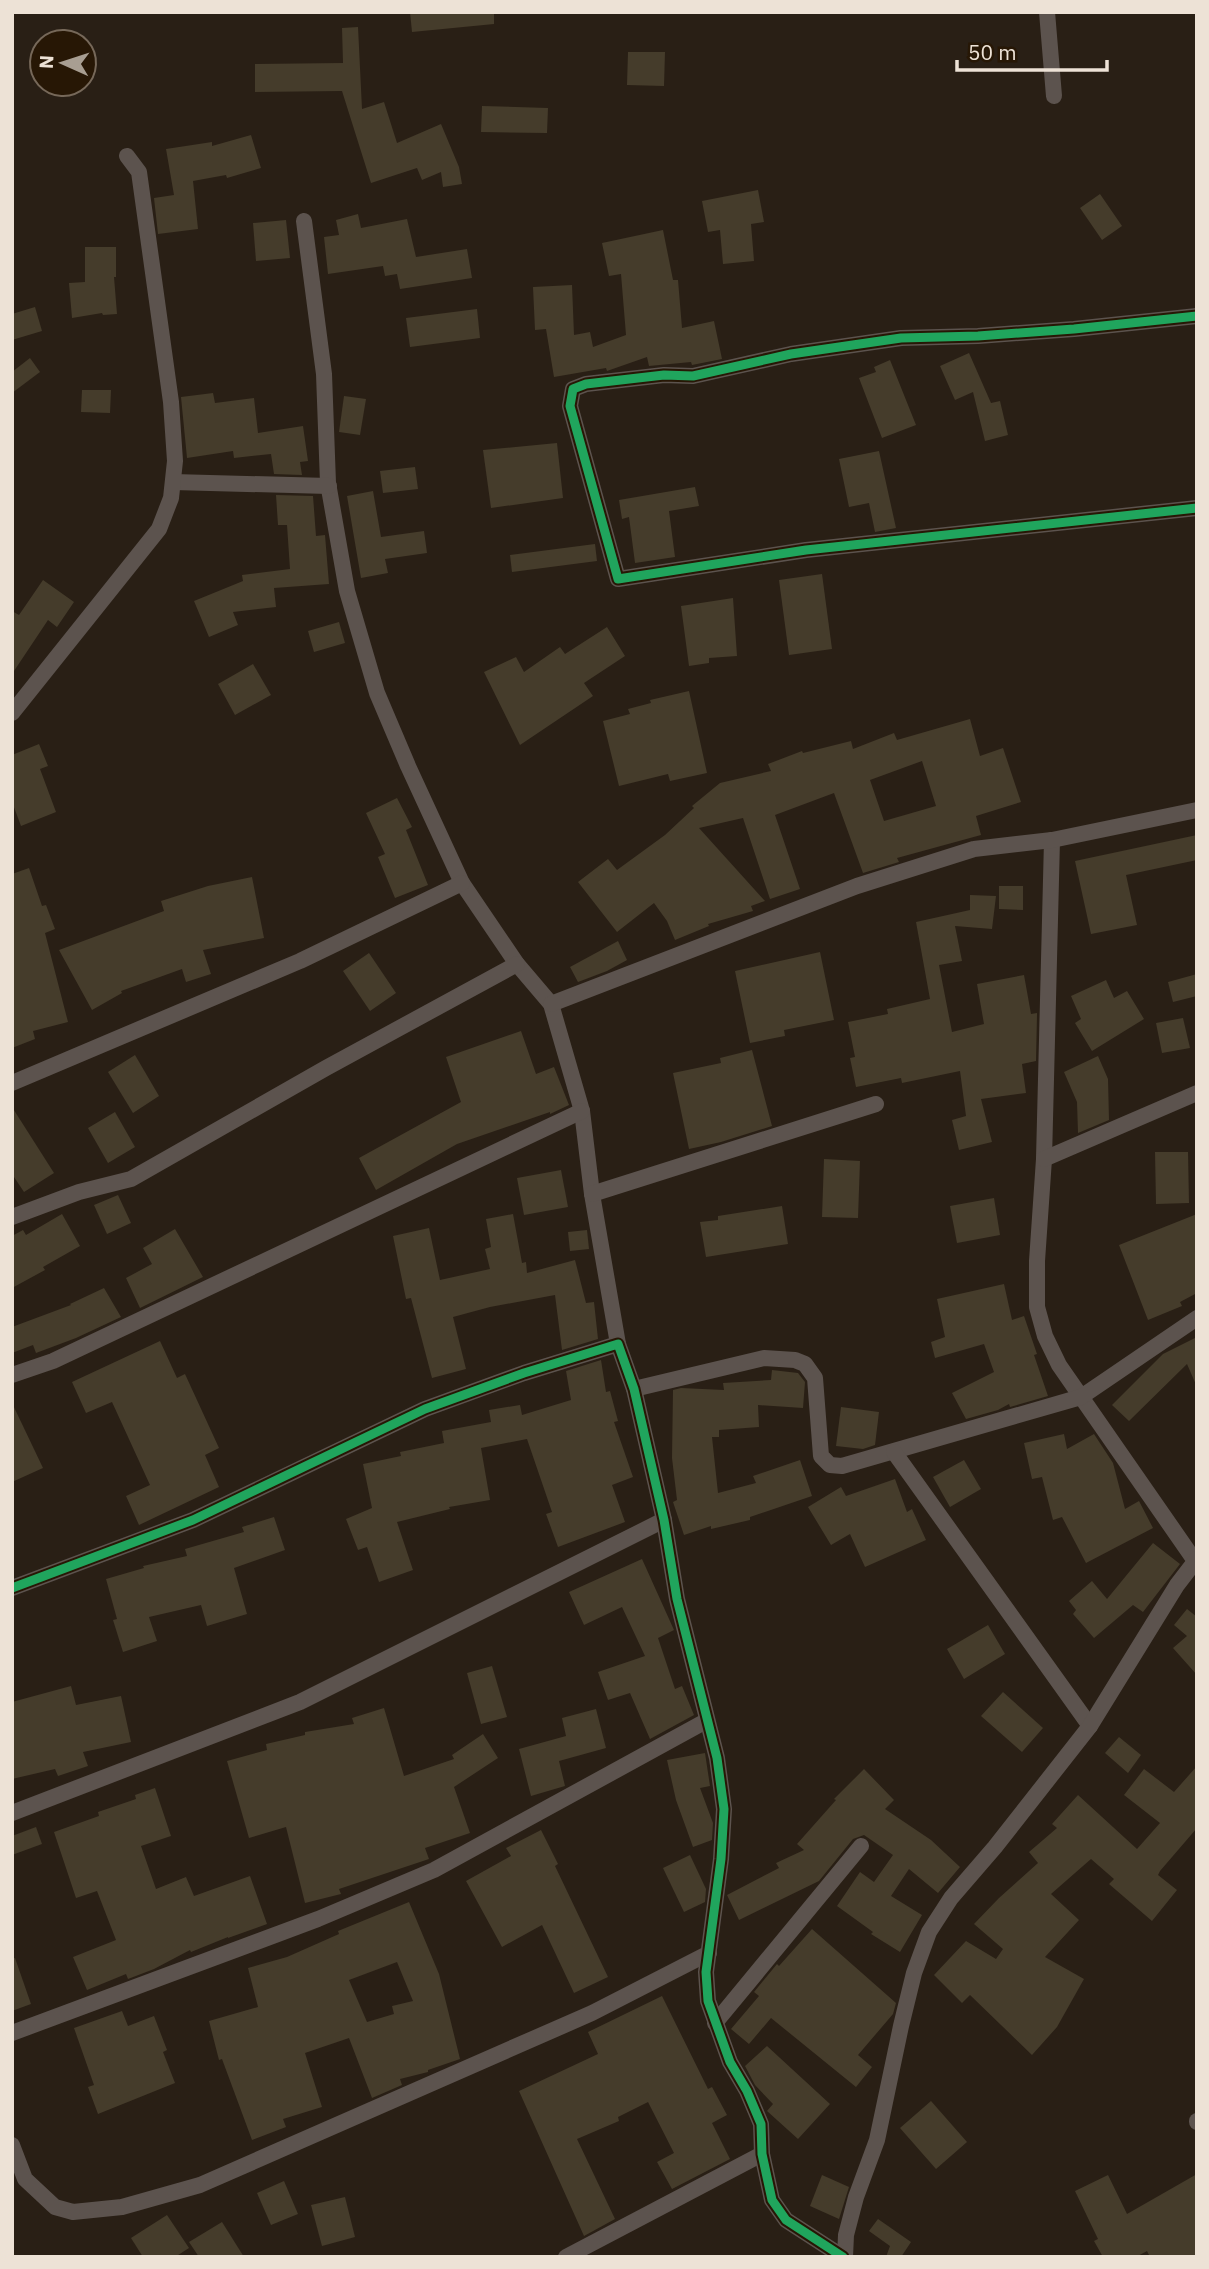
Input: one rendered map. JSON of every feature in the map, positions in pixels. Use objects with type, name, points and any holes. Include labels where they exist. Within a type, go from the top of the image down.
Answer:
[{"type":"street","points":[[1047,12],[1054,96]]},
{"type":"street","points":[[12,713],[159,529],[171,498],[175,461],[171,402],[139,172],[127,156]]},
{"type":"street","points":[[304,221],[324,374],[329,486],[346,591],[377,693],[462,883],[517,964],[551,1004],[582,1111],[592,1194],[618,1344],[634,1389],[664,1520],[677,1598],[716,1758],[724,1809],[721,1859],[706,1972],[708,2001],[730,2062],[747,2091],[761,2124],[762,2154],[772,2200],[786,2220],[844,2257],[846,2235],[856,2197],[877,2140],[911,1986],[929,1932],[951,1898],[995,1847],[1090,1726],[1177,1585],[1196,1560],[1054,1356],[1037,1307],[1037,1261],[1044,1159],[1052,840]]},
{"type":"street","points":[[1197,316],[1074,329],[901,338],[804,352],[693,376],[664,375],[586,384],[573,389],[570,406],[618,579],[806,551],[1197,508]]},
{"type":"street","points":[[173,482],[329,486]]},
{"type":"street","points":[[551,1004],[857,886],[974,849],[1052,840],[1197,810]]},
{"type":"street","points":[[12,1083],[300,961],[462,883]]},
{"type":"street","points":[[12,1217],[79,1192],[131,1179],[517,964]]},
{"type":"street","points":[[1044,1159],[1197,1093]]},
{"type":"street","points":[[592,1194],[876,1104]]},
{"type":"street","points":[[12,1375],[53,1361],[582,1111]]},
{"type":"street","points":[[634,1389],[764,1358],[795,1360],[805,1364],[816,1378],[821,1456],[830,1465],[842,1466],[1082,1397],[1197,1318]]},
{"type":"street","points":[[12,1588],[192,1520],[425,1409],[524,1373],[618,1344]]},
{"type":"street","points":[[894,1451],[1090,1726]]},
{"type":"street","points":[[12,1813],[300,1702],[664,1520]]},
{"type":"street","points":[[12,2033],[318,1919],[434,1870],[706,1721]]},
{"type":"street","points":[[715,2023],[861,1846]]},
{"type":"street","points":[[12,2145],[25,2179],[55,2207],[73,2212],[122,2207],[200,2185],[592,2013],[709,1953]]},
{"type":"street","points":[[566,2257],[762,2154]]},
{"type":"building","points":[[410,12],[494,12],[494,24],[412,32]]},
{"type":"building","points":[[358,27],[362,109],[384,102],[397,143],[441,124],[459,167],[462,184],[443,187],[441,172],[422,180],[417,168],[371,183],[342,91],[255,92],[255,64],[343,63],[342,28]]},
{"type":"building","points":[[628,52],[665,52],[664,86],[627,85]]},
{"type":"building","points":[[482,106],[548,108],[547,133],[481,132]]},
{"type":"building","points":[[251,135],[261,168],[227,178],[226,175],[193,181],[198,229],[158,234],[154,198],[174,195],[166,149],[212,142],[212,146]]},
{"type":"building","points":[[758,190],[764,222],[751,224],[754,261],[723,264],[720,230],[708,232],[702,201]]},
{"type":"building","points":[[1100,194],[1122,226],[1102,240],[1080,208]]},
{"type":"building","points":[[358,214],[361,228],[407,219],[416,257],[467,249],[472,278],[400,289],[397,274],[385,276],[383,266],[328,274],[324,237],[339,235],[336,220]]},
{"type":"building","points":[[286,220],[290,258],[256,261],[253,223]]},
{"type":"building","points":[[663,230],[673,280],[678,280],[682,328],[714,321],[722,359],[692,365],[691,362],[649,366],[647,357],[607,371],[606,368],[554,377],[546,329],[535,330],[533,287],[572,285],[574,335],[590,332],[593,347],[626,335],[621,274],[609,276],[602,243]]},
{"type":"building","points":[[85,247],[116,247],[114,277],[117,314],[102,313],[72,318],[69,283],[85,282]]},
{"type":"building","points":[[35,307],[42,331],[12,340],[12,314]]},
{"type":"building","points":[[477,309],[480,338],[410,347],[406,318]]},
{"type":"building","points":[[969,353],[991,403],[1000,401],[1008,435],[985,441],[973,392],[955,400],[940,366]]},
{"type":"building","points":[[30,358],[40,372],[12,393],[12,372]]},
{"type":"building","points":[[890,360],[916,425],[882,438],[859,378],[876,372],[874,367]]},
{"type":"building","points":[[82,390],[111,390],[110,413],[81,412]]},
{"type":"building","points":[[213,393],[215,403],[254,398],[258,433],[303,426],[308,461],[300,462],[302,475],[274,474],[271,454],[234,458],[233,451],[187,458],[181,397]]},
{"type":"building","points":[[344,396],[366,399],[360,435],[339,432]]},
{"type":"building","points":[[557,443],[563,498],[491,508],[483,450]]},
{"type":"building","points":[[879,451],[896,528],[875,532],[869,503],[849,507],[839,459]]},
{"type":"building","points":[[415,467],[418,489],[383,493],[380,471]]},
{"type":"building","points":[[695,487],[699,506],[669,511],[675,557],[635,563],[629,517],[622,519],[619,500]]},
{"type":"building","points":[[373,491],[381,537],[424,531],[427,553],[385,559],[388,573],[361,578],[347,496]]},
{"type":"building","points":[[276,495],[313,496],[316,536],[325,535],[329,584],[274,588],[276,607],[233,612],[238,625],[209,637],[194,601],[243,581],[242,575],[290,569],[287,525],[278,525]]},
{"type":"building","points":[[595,544],[597,561],[512,572],[510,555]]},
{"type":"building","points":[[822,574],[832,649],[789,655],[779,580]]},
{"type":"building","points":[[43,580],[74,602],[57,627],[48,620],[12,674],[12,611],[19,615]]},
{"type":"building","points":[[733,598],[737,656],[709,658],[709,663],[689,666],[681,606]]},
{"type":"building","points":[[339,622],[345,643],[314,652],[308,631]]},
{"type":"building","points":[[607,627],[625,656],[584,683],[593,696],[520,745],[484,672],[516,657],[524,672],[560,647],[565,654]]},
{"type":"building","points":[[253,664],[271,695],[235,715],[218,684]]},
{"type":"building","points":[[689,691],[707,773],[670,781],[668,774],[619,786],[603,721],[630,714],[628,709],[651,703],[650,700]]},
{"type":"building","points":[[970,719],[980,756],[1003,748],[1021,802],[976,816],[981,835],[897,858],[899,862],[863,873],[834,793],[775,815],[800,889],[770,899],[743,818],[699,828],[765,901],[751,906],[753,911],[708,924],[709,926],[675,940],[667,921],[654,903],[617,932],[578,882],[608,859],[617,870],[665,835],[694,808],[692,806],[720,783],[771,771],[768,764],[802,751],[803,753],[851,741],[853,749],[894,733],[897,740]],"holes":[[[922,761],[936,806],[884,821],[870,780]]]},
{"type":"building","points":[[39,744],[48,766],[40,769],[56,812],[21,826],[12,802],[12,755]]},
{"type":"building","points":[[397,798],[412,827],[406,830],[428,885],[395,898],[378,857],[385,854],[366,813]]},
{"type":"building","points":[[1197,835],[1197,860],[1126,875],[1137,925],[1091,934],[1075,861]]},
{"type":"building","points":[[29,868],[42,906],[46,905],[55,929],[45,933],[68,1022],[33,1031],[35,1039],[12,1048],[12,874]]},
{"type":"building","points":[[252,877],[264,938],[203,950],[211,974],[186,982],[182,969],[121,991],[122,993],[92,1010],[59,950],[164,911],[161,901],[208,886]]},
{"type":"building","points":[[999,886],[1023,886],[1023,910],[999,909]]},
{"type":"building","points":[[970,895],[996,896],[992,929],[955,926],[962,961],[939,965],[952,1032],[984,1024],[977,984],[1024,975],[1031,1014],[1037,1013],[1036,1061],[1022,1064],[1026,1093],[981,1099],[992,1142],[959,1150],[952,1120],[966,1116],[960,1071],[902,1083],[901,1078],[856,1087],[850,1058],[855,1057],[848,1022],[888,1014],[887,1009],[930,999],[916,922],[970,910]]},
{"type":"building","points":[[618,941],[627,960],[578,982],[570,967]]},
{"type":"building","points":[[820,952],[834,1020],[784,1030],[785,1036],[750,1043],[735,971]]},
{"type":"building","points":[[369,953],[396,993],[370,1011],[343,971]]},
{"type":"building","points":[[1197,974],[1197,996],[1173,1002],[1168,982]]},
{"type":"building","points":[[1106,980],[1114,998],[1127,991],[1144,1019],[1092,1051],[1075,1023],[1081,1019],[1071,996]]},
{"type":"building","points":[[1183,1018],[1190,1048],[1162,1053],[1156,1023]]},
{"type":"building","points":[[521,1031],[536,1074],[554,1067],[569,1105],[550,1114],[457,1144],[376,1190],[359,1158],[461,1102],[446,1057]]},
{"type":"building","points":[[752,1050],[772,1126],[689,1149],[673,1073],[721,1063],[720,1058]]},
{"type":"building","points":[[135,1055],[159,1096],[133,1113],[108,1072]]},
{"type":"building","points":[[1098,1056],[1108,1079],[1109,1120],[1078,1133],[1077,1102],[1064,1072]]},
{"type":"building","points":[[12,1107],[54,1173],[24,1192],[12,1174]]},
{"type":"building","points":[[115,1112],[135,1147],[108,1163],[88,1128]]},
{"type":"building","points":[[1155,1152],[1188,1152],[1189,1203],[1156,1204]]},
{"type":"building","points":[[824,1159],[860,1161],[858,1218],[822,1217]]},
{"type":"building","points":[[561,1170],[568,1207],[524,1215],[517,1178]]},
{"type":"building","points":[[118,1195],[131,1223],[107,1234],[94,1205]]},
{"type":"building","points":[[994,1198],[1000,1235],[957,1243],[950,1206]]},
{"type":"building","points":[[782,1206],[788,1244],[706,1257],[700,1222],[718,1220],[718,1216]]},
{"type":"building","points":[[62,1214],[80,1246],[12,1288],[12,1236],[23,1230],[26,1235]]},
{"type":"building","points":[[513,1214],[522,1263],[526,1262],[527,1273],[575,1260],[586,1303],[594,1302],[598,1339],[562,1350],[555,1295],[490,1307],[453,1317],[466,1369],[432,1378],[411,1298],[406,1299],[393,1236],[429,1228],[440,1280],[490,1269],[485,1249],[491,1247],[486,1219]]},
{"type":"building","points":[[1197,1214],[1197,1293],[1180,1302],[1182,1306],[1148,1320],[1119,1245]]},
{"type":"building","points":[[175,1229],[203,1277],[140,1308],[126,1278],[152,1264],[143,1248]]},
{"type":"building","points":[[587,1230],[589,1249],[570,1251],[568,1232]]},
{"type":"building","points":[[1004,1284],[1012,1320],[1024,1316],[1048,1396],[1010,1407],[1009,1404],[966,1419],[952,1393],[994,1372],[984,1344],[935,1358],[931,1342],[945,1337],[937,1299]]},
{"type":"building","points":[[104,1288],[121,1317],[36,1353],[33,1345],[12,1353],[12,1327],[71,1305]]},
{"type":"building","points":[[1197,1337],[1197,1387],[1187,1364],[1129,1421],[1112,1405],[1163,1354]]},
{"type":"building","points":[[160,1341],[177,1378],[185,1374],[219,1448],[205,1455],[219,1487],[139,1525],[126,1496],[150,1485],[112,1402],[86,1413],[72,1382]]},
{"type":"building","points":[[601,1360],[606,1392],[610,1391],[618,1421],[614,1422],[633,1477],[612,1485],[625,1522],[558,1547],[546,1514],[552,1512],[527,1439],[481,1448],[490,1500],[449,1507],[450,1509],[397,1522],[413,1570],[379,1582],[367,1547],[358,1550],[346,1519],[372,1508],[363,1464],[401,1456],[400,1452],[444,1443],[442,1431],[491,1422],[489,1410],[520,1405],[522,1415],[571,1400],[566,1371]]},
{"type":"building","points":[[772,1370],[798,1373],[805,1382],[803,1408],[758,1405],[759,1427],[719,1430],[719,1437],[712,1437],[718,1493],[756,1483],[753,1476],[800,1460],[812,1496],[750,1517],[750,1520],[711,1529],[711,1526],[684,1535],[673,1502],[677,1500],[672,1458],[673,1390],[724,1390],[723,1383],[771,1380]]},
{"type":"building","points":[[12,1403],[43,1468],[12,1482]]},
{"type":"building","points":[[841,1407],[879,1412],[875,1445],[863,1449],[836,1446]]},
{"type":"building","points":[[1064,1434],[1067,1449],[1094,1434],[1113,1463],[1125,1509],[1139,1501],[1153,1528],[1086,1563],[1062,1517],[1053,1520],[1042,1477],[1032,1479],[1024,1443]]},
{"type":"building","points":[[964,1460],[981,1489],[950,1507],[933,1477]]},
{"type":"building","points":[[895,1479],[907,1512],[912,1509],[926,1540],[865,1567],[850,1534],[831,1545],[808,1507],[841,1487],[846,1496]]},
{"type":"building","points":[[274,1517],[285,1550],[234,1568],[247,1614],[207,1626],[201,1605],[149,1617],[157,1641],[123,1652],[113,1620],[117,1619],[106,1579],[144,1568],[143,1566],[187,1556],[185,1549],[244,1532],[242,1527]]},
{"type":"building","points":[[1153,1543],[1180,1564],[1143,1612],[1133,1605],[1094,1638],[1073,1614],[1076,1610],[1069,1601],[1092,1581],[1107,1599]]},
{"type":"building","points":[[642,1559],[674,1630],[658,1638],[675,1689],[682,1686],[694,1715],[650,1739],[630,1693],[608,1700],[598,1672],[645,1656],[622,1607],[584,1625],[569,1592]]},
{"type":"building","points":[[1187,1609],[1197,1617],[1197,1675],[1173,1648],[1187,1636],[1174,1625]]},
{"type":"building","points":[[988,1625],[1005,1654],[964,1679],[947,1649]]},
{"type":"building","points":[[492,1666],[507,1717],[481,1724],[467,1673]]},
{"type":"building","points":[[71,1686],[76,1705],[121,1696],[131,1742],[83,1752],[88,1766],[58,1776],[55,1769],[12,1779],[12,1702]]},
{"type":"building","points":[[1003,1692],[1043,1728],[1022,1752],[981,1716]]},
{"type":"building","points":[[384,1708],[404,1776],[454,1759],[452,1755],[483,1734],[498,1758],[454,1787],[470,1833],[425,1848],[429,1859],[339,1889],[341,1894],[305,1903],[286,1827],[249,1838],[227,1761],[267,1750],[266,1744],[305,1735],[305,1732],[354,1724],[352,1718]]},
{"type":"building","points":[[596,1709],[606,1748],[559,1761],[565,1786],[531,1796],[519,1749],[566,1736],[562,1718]]},
{"type":"building","points":[[1119,1737],[1141,1755],[1128,1773],[1105,1753]]},
{"type":"building","points":[[705,1753],[710,1786],[700,1788],[713,1823],[712,1840],[693,1847],[676,1800],[667,1760]]},
{"type":"building","points":[[1197,1766],[1197,1828],[1158,1875],[1177,1890],[1152,1921],[1109,1884],[1114,1879],[1091,1859],[1051,1894],[1079,1920],[1045,1957],[1084,1979],[1057,2027],[1032,2055],[970,1995],[962,2003],[934,1975],[966,1941],[996,1959],[1003,1949],[974,1924],[1038,1863],[1029,1852],[1057,1828],[1052,1824],[1078,1795],[1137,1849],[1160,1823],[1124,1795],[1144,1769],[1174,1792]]},
{"type":"building","points":[[864,1769],[894,1800],[885,1809],[931,1840],[960,1867],[938,1893],[909,1869],[891,1896],[922,1915],[900,1952],[871,1934],[873,1932],[837,1906],[860,1872],[874,1882],[893,1855],[864,1835],[853,1839],[819,1881],[739,1920],[727,1895],[779,1868],[776,1863],[804,1850],[797,1844],[836,1800],[834,1799]]},
{"type":"building","points":[[155,1788],[171,1836],[141,1846],[156,1889],[186,1877],[194,1896],[250,1876],[267,1924],[191,1952],[190,1950],[128,1979],[126,1974],[87,1990],[73,1957],[116,1940],[97,1891],[76,1898],[54,1832],[99,1816],[98,1812],[136,1799],[135,1795]]},
{"type":"building","points":[[36,1827],[42,1844],[12,1855],[12,1836]]},
{"type":"building","points":[[541,1830],[558,1864],[555,1866],[608,1977],[574,1993],[542,1925],[502,1947],[466,1881],[511,1856],[506,1848]]},
{"type":"building","points":[[690,1855],[706,1889],[705,1902],[684,1912],[663,1868]]},
{"type":"building","points":[[409,1902],[439,1974],[460,2059],[428,2072],[400,2079],[402,2085],[372,2098],[349,2038],[305,2053],[322,2107],[283,2119],[286,2127],[252,2140],[222,2059],[219,2060],[209,2021],[258,2007],[248,1968],[287,1957],[339,1934],[338,1931]],"holes":[[[397,1962],[413,2001],[392,2006],[394,2014],[367,2022],[349,1980]]]},
{"type":"building","points":[[812,1929],[896,2003],[893,2014],[858,2055],[872,2067],[856,2087],[771,2018],[749,2044],[731,2029],[759,1996],[754,1992]]},
{"type":"building","points":[[15,1958],[31,2004],[12,2011],[12,1959]]},
{"type":"building","points":[[662,1996],[708,2089],[712,2087],[727,2115],[712,2123],[730,2159],[672,2189],[657,2162],[674,2153],[648,2102],[618,2117],[619,2121],[577,2139],[615,2219],[584,2236],[519,2091],[598,2054],[588,2032]]},
{"type":"building","points":[[122,2011],[128,2026],[154,2016],[167,2050],[163,2052],[175,2083],[98,2114],[88,2087],[94,2085],[74,2028]]},
{"type":"building","points":[[767,2046],[830,2104],[798,2139],[767,2111],[773,2104],[755,2085],[745,2066]]},
{"type":"building","points":[[931,2101],[967,2142],[936,2169],[900,2128]]},
{"type":"building","points":[[1197,2174],[1197,2257],[1150,2257],[1147,2251],[1136,2257],[1103,2257],[1094,2241],[1098,2239],[1075,2191],[1108,2175],[1127,2214]]},
{"type":"building","points":[[822,2175],[849,2187],[839,2219],[810,2206]]},
{"type":"building","points":[[284,2181],[298,2214],[271,2225],[257,2193]]},
{"type":"building","points":[[345,2197],[355,2237],[322,2246],[311,2205]]},
{"type":"building","points":[[167,2215],[189,2248],[175,2257],[143,2257],[131,2238]]},
{"type":"building","points":[[878,2219],[911,2242],[901,2257],[886,2257],[890,2246],[869,2231]]},
{"type":"building","points":[[222,2222],[244,2257],[199,2257],[189,2242]]},
{"type":"cycle path","points":[[1197,316],[1074,329],[901,338],[791,354],[693,376],[664,375],[586,384],[573,389],[570,406],[618,579],[806,550],[1197,508]]},
{"type":"cycle path","points":[[12,1588],[193,1520],[425,1409],[524,1373],[618,1344],[634,1389],[664,1520],[677,1599],[717,1758],[724,1809],[721,1859],[706,1972],[708,2001],[730,2062],[747,2091],[761,2124],[762,2154],[772,2200],[786,2220],[843,2257]]}]
